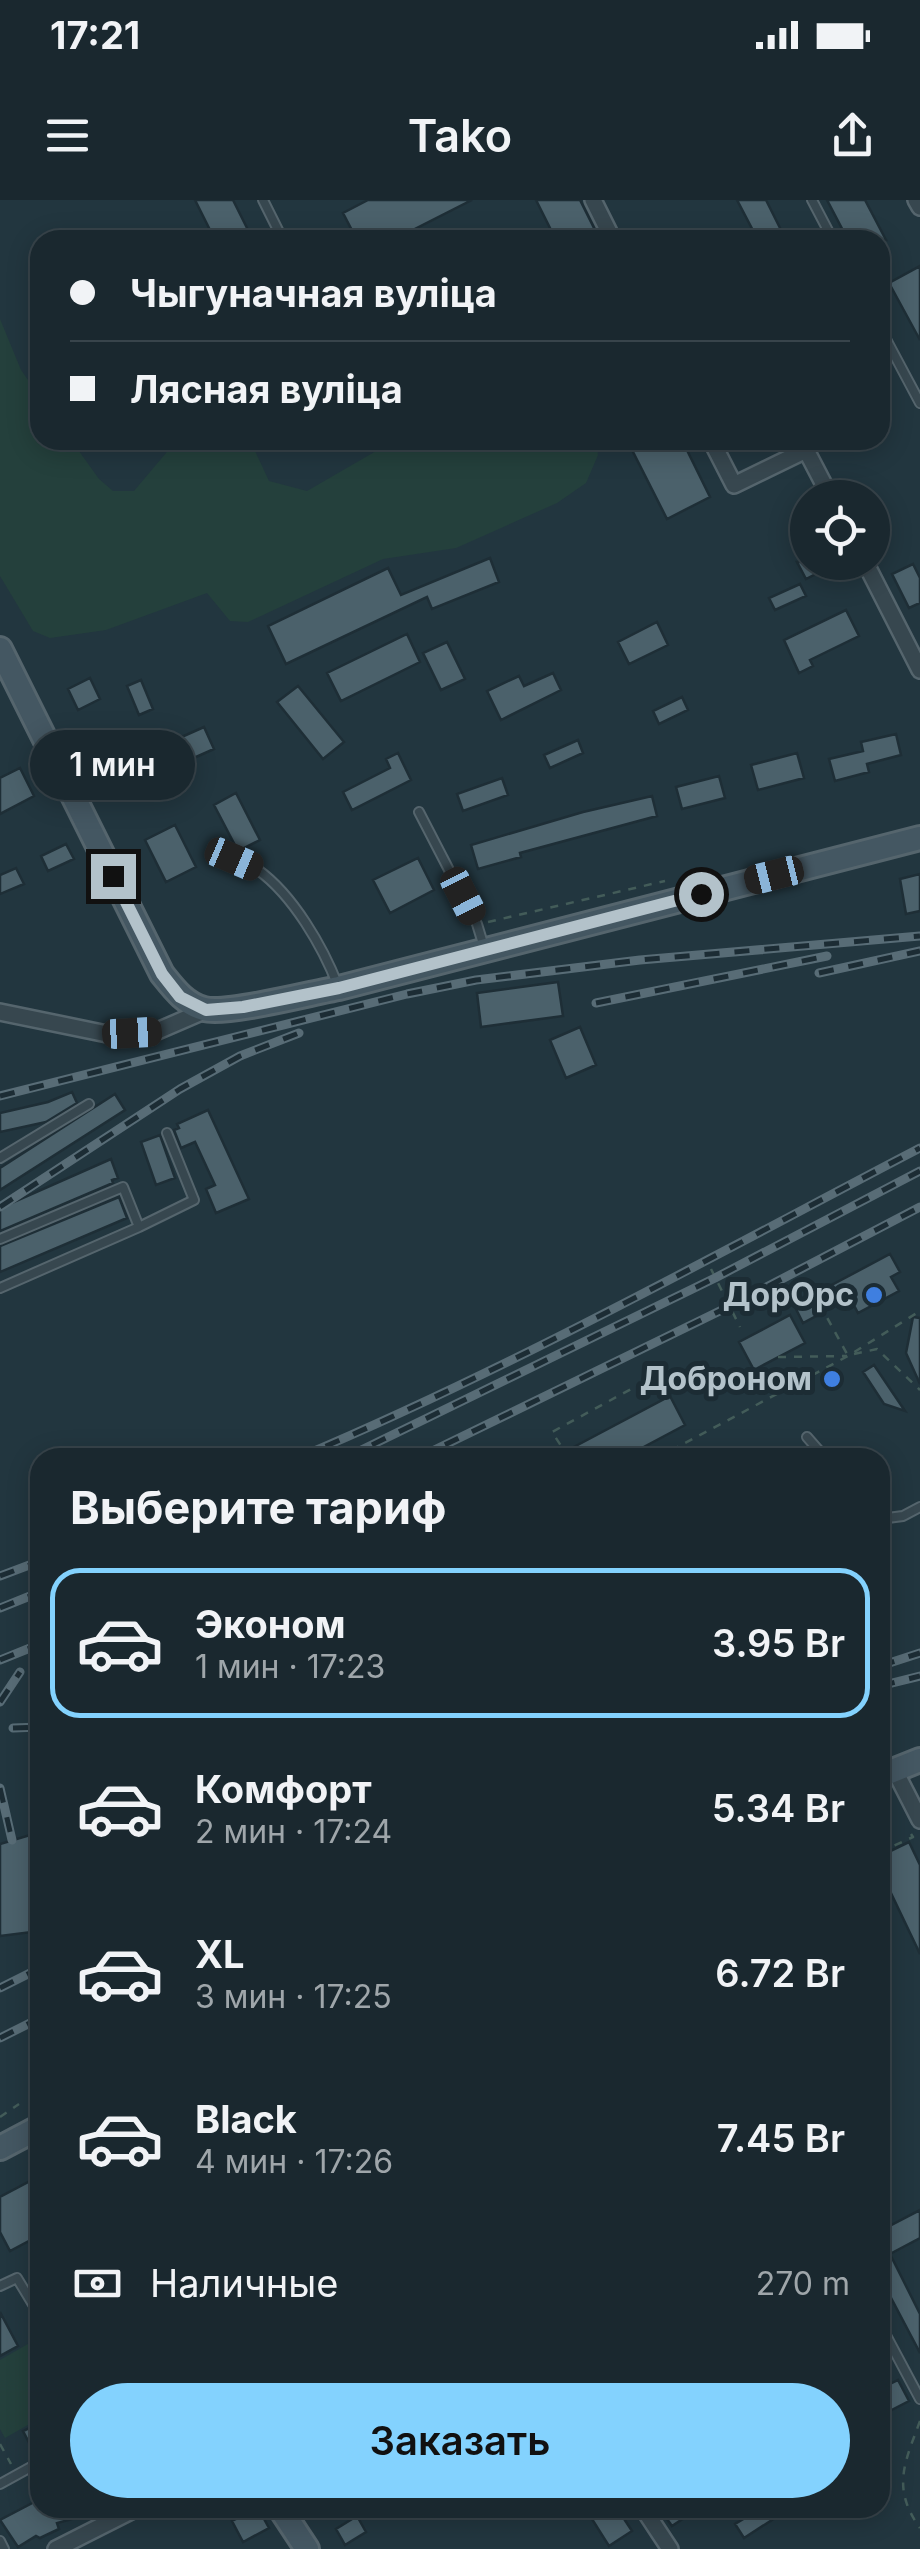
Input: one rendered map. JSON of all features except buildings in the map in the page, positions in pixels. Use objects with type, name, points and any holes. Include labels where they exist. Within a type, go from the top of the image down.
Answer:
[{"type":"main road","points":[[0,648],[162,974],[180,997],[206,1010],[243,1007],[339,988],[920,838]]},
{"type":"main road","points":[[890,1773],[920,1760]]},
{"type":"main road","points":[[0,2148],[30,2138]]},
{"type":"main road","points":[[287,2518],[308,2549]]},
{"type":"street","points":[[593,200],[608,230]]},
{"type":"street","points":[[916,200],[920,207]]},
{"type":"street","points":[[717,450],[734,485],[806,450],[822,480]]},
{"type":"street","points":[[875,580],[915,647],[920,670]]},
{"type":"street","points":[[0,1012],[107,1034],[156,1032],[206,1010]]},
{"type":"street","points":[[890,1777],[917,1814]]},
{"type":"street","points":[[56,2549],[117,2518]]},
{"type":"street","points":[[650,2518],[670,2549]]},
{"type":"lane","points":[[263,200],[278,230]]},
{"type":"lane","points":[[812,200],[828,230]]},
{"type":"lane","points":[[890,347],[920,403]]},
{"type":"lane","points":[[420,812],[477,924],[485,950]]},
{"type":"lane","points":[[214,851],[254,868],[272,882],[326,953],[339,988]]},
{"type":"lane","points":[[0,1158],[89,1104]]},
{"type":"lane","points":[[0,1288],[194,1200],[167,1134]]},
{"type":"lane","points":[[0,1239],[123,1187],[140,1227]]},
{"type":"lane","points":[[807,1436],[817,1448]]},
{"type":"lane","points":[[890,1518],[920,1508]]},
{"type":"lane","points":[[0,2286],[17,2278],[30,2299]]},
{"type":"lane","points":[[890,2343],[920,2399]]},
{"type":"lane","points":[[0,2484],[30,2467]]},
{"type":"lane","points":[[0,2541],[4,2549]]},
{"type":"path","points":[[710,1269],[740,1327]]},
{"type":"path","points":[[812,1290],[848,1356]]},
{"type":"path","points":[[675,1448],[848,1356],[920,1311]]},
{"type":"path","points":[[778,1357],[848,1356],[878,1348],[920,1390]]},
{"type":"path","points":[[562,1448],[552,1432],[668,1368]]},
{"type":"path","points":[[890,1847],[913,1837],[903,1813],[917,1814]]},
{"type":"path","points":[[0,2117],[19,2104]]},
{"type":"path","points":[[920,2421],[902,2469],[907,2510],[920,2528]]},
{"type":"path","points":[[0,2444],[16,2475]]},
{"type":"green space","points":[[0,319],[30,383],[30,450],[78,450],[113,491],[134,491],[169,450],[255,450],[269,481],[307,491],[378,450],[597,450],[586,483],[557,503],[456,548],[383,559],[248,622],[230,621],[207,593],[106,630],[50,638],[33,631],[0,576]]},
{"type":"green space","points":[[30,2343],[30,2424],[5,2438],[0,2429],[0,2360]]},
{"type":"railway","points":[[0,1096],[476,980],[640,960],[920,936]]},
{"type":"railway","points":[[819,973],[920,951]]},
{"type":"railway","points":[[596,1003],[827,956]]},
{"type":"railway","points":[[0,1207],[180,1089],[240,1056],[299,1033]]},
{"type":"railway","points":[[321,1448],[535,1349],[920,1148]]},
{"type":"railway","points":[[366,1448],[715,1278],[920,1171]]},
{"type":"railway","points":[[439,1448],[730,1306],[920,1207]]},
{"type":"railway","points":[[0,1576],[30,1565]]},
{"type":"railway","points":[[0,1608],[30,1596]]},
{"type":"railway","points":[[0,1660],[30,1648]]},
{"type":"railway","points":[[890,1663],[920,1653]]},
{"type":"railway","points":[[0,1702],[20,1672]]},
{"type":"railway","points":[[890,1684],[920,1676]]},
{"type":"railway","points":[[13,1728],[30,1727]]},
{"type":"railway","points":[[0,1788],[12,1840]]},
{"type":"railway","points":[[0,1988],[30,1973]]},
{"type":"railway","points":[[0,2038],[30,2023]]},
{"type":"place","name":"ДорОрс","points":[[874,1295]]},
{"type":"place","name":"Доброном","points":[[832,1379]]},
{"type":"route","points":[[113,876],[162,974],[180,997],[206,1010],[243,1007],[339,988],[701,894]]}]
